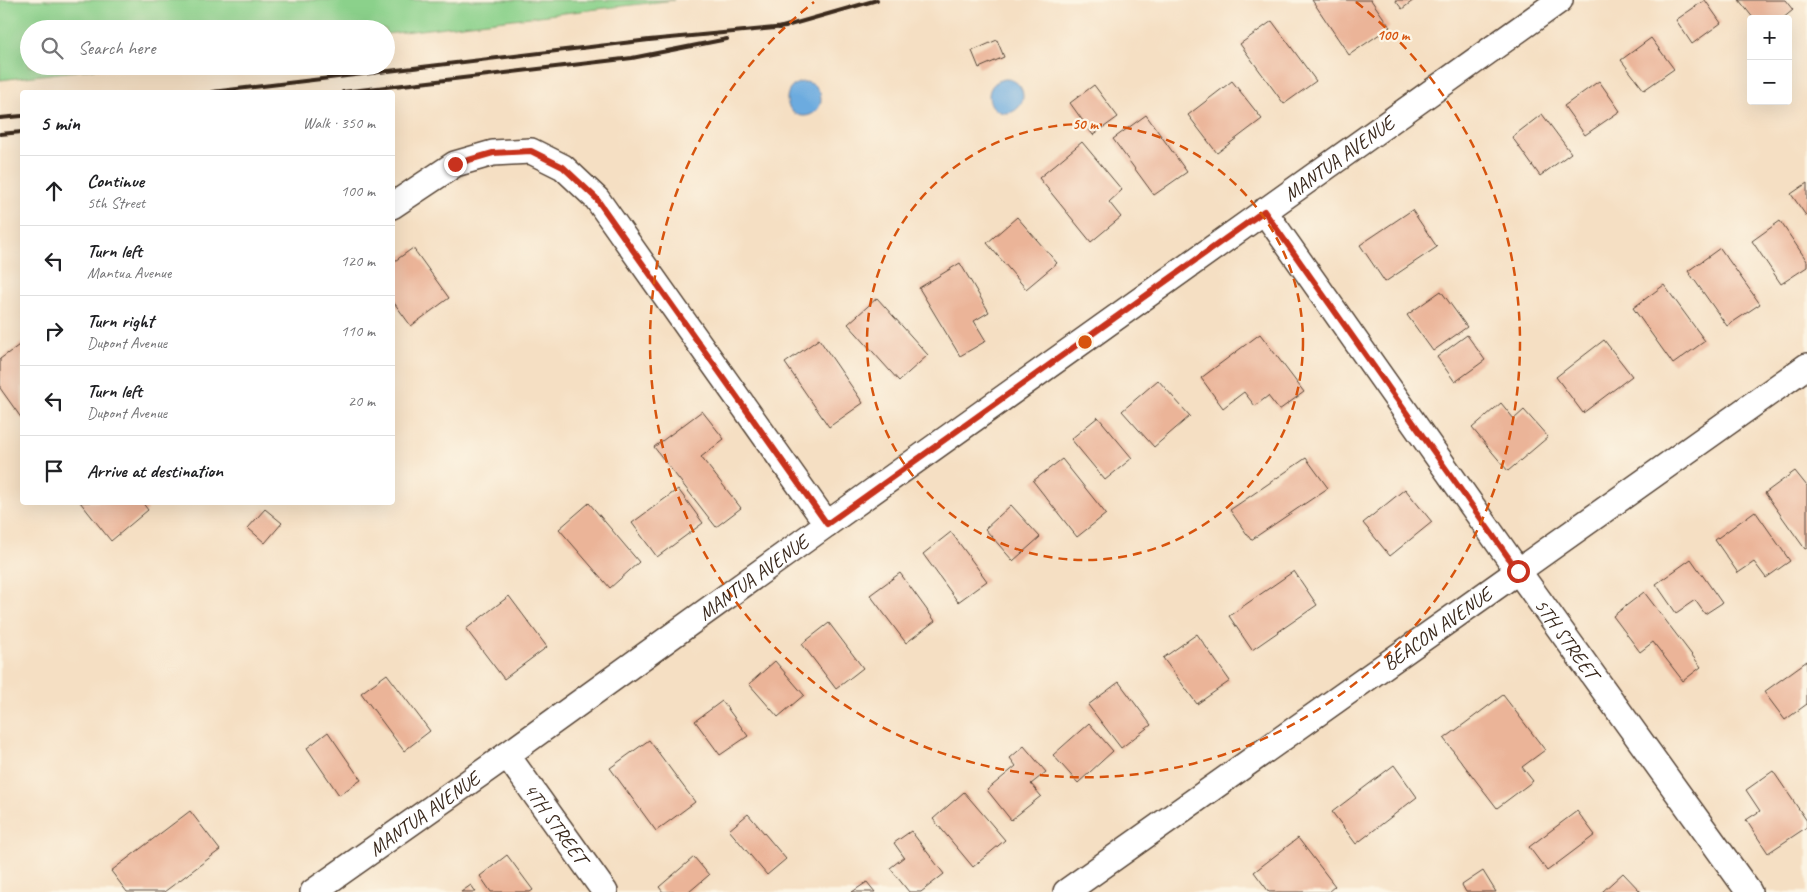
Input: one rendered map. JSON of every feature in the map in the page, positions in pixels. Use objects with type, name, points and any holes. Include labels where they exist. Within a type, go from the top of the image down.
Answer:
[{"type":"street","name":"MANTUA AVENUE","points":[[313,892],[1560,0]]},
{"type":"street","points":[[395,204],[455,164],[493,153],[531,151],[563,167],[596,198],[827,524]]},
{"type":"street","name":"5TH STREET","points":[[1264,211],[1518,571],[1749,892]]},
{"type":"street","name":"BEACON AVENUE","points":[[1066,892],[1807,366]]},
{"type":"street","name":"4TH STREET","points":[[507,755],[605,892]]},
{"type":"green space","points":[[0,0],[674,0],[395,33],[395,20],[20,20],[20,75],[42,75],[0,80]]},
{"type":"water","points":[[1006,79],[1013,80],[1018,84],[1022,89],[1022,103],[1018,108],[1013,112],[1006,113],[999,112],[994,108],[990,103],[989,96],[990,89],[994,84],[999,80]]},
{"type":"water","points":[[804,82],[811,83],[816,87],[820,92],[820,106],[816,111],[811,115],[804,116],[797,115],[792,111],[788,106],[787,99],[788,92],[792,87],[797,83]]},
{"type":"building","points":[[1312,0],[1371,0],[1390,27],[1349,55]]},
{"type":"building","points":[[1395,0],[1414,0],[1402,9]]},
{"type":"building","points":[[1705,0],[1721,23],[1692,44],[1676,20]]},
{"type":"building","points":[[1739,0],[1785,0],[1793,10],[1787,15],[1751,15]]},
{"type":"building","points":[[1272,21],[1316,81],[1284,104],[1240,44]]},
{"type":"building","points":[[1651,38],[1674,69],[1644,90],[1621,60]]},
{"type":"building","points":[[997,40],[1004,57],[979,68],[972,51]]},
{"type":"building","points":[[1232,81],[1262,119],[1217,153],[1188,115]]},
{"type":"building","points":[[1599,81],[1620,111],[1585,135],[1564,106]]},
{"type":"building","points":[[1094,85],[1118,117],[1093,135],[1070,103]]},
{"type":"building","points":[[1542,114],[1571,153],[1540,176],[1512,137]]},
{"type":"building","points":[[1146,115],[1187,172],[1154,195],[1113,139]]},
{"type":"building","points":[[1082,142],[1122,190],[1109,202],[1121,217],[1091,242],[1039,178]]},
{"type":"building","points":[[1807,183],[1807,217],[1791,194]]},
{"type":"building","points":[[1412,210],[1437,247],[1385,282],[1360,245]]},
{"type":"building","points":[[1017,217],[1057,263],[1026,289],[987,243]]},
{"type":"building","points":[[1780,221],[1807,261],[1807,267],[1781,284],[1752,241]]},
{"type":"building","points":[[413,248],[449,298],[411,326],[395,304],[395,261]]},
{"type":"building","points":[[1720,248],[1760,304],[1727,326],[1688,271]]},
{"type":"building","points":[[960,263],[989,312],[974,321],[986,341],[960,356],[919,288]]},
{"type":"building","points":[[1664,285],[1705,341],[1673,364],[1633,308]]},
{"type":"building","points":[[1441,291],[1467,327],[1433,351],[1407,315]]},
{"type":"building","points":[[877,298],[928,355],[899,381],[848,324]]},
{"type":"building","points":[[1260,334],[1304,392],[1279,410],[1268,396],[1255,406],[1244,392],[1223,408],[1201,378]]},
{"type":"building","points":[[1467,335],[1485,360],[1455,382],[1437,357]]},
{"type":"building","points":[[819,339],[863,403],[829,427],[785,363]]},
{"type":"building","points":[[1604,340],[1632,376],[1583,413],[1556,377]]},
{"type":"building","points":[[20,344],[20,416],[0,388],[0,359]]},
{"type":"building","points":[[1158,380],[1190,416],[1154,447],[1122,411]]},
{"type":"building","points":[[1501,403],[1514,419],[1524,410],[1548,437],[1508,471],[1472,428]]},
{"type":"building","points":[[702,411],[724,439],[701,457],[741,508],[716,527],[654,447]]},
{"type":"building","points":[[1098,417],[1132,458],[1105,480],[1071,439]]},
{"type":"building","points":[[1306,458],[1328,488],[1251,540],[1230,510]]},
{"type":"building","points":[[1062,459],[1106,514],[1077,537],[1033,481]]},
{"type":"building","points":[[1795,471],[1807,486],[1807,548],[1805,549],[1765,493]]},
{"type":"building","points":[[678,489],[703,523],[657,557],[632,523]]},
{"type":"building","points":[[1405,489],[1432,522],[1390,556],[1363,523]]},
{"type":"building","points":[[589,503],[639,562],[610,588],[559,529]]},
{"type":"building","points":[[82,505],[144,505],[148,510],[111,541]]},
{"type":"building","points":[[1011,505],[1040,537],[1013,561],[985,529]]},
{"type":"building","points":[[265,509],[282,523],[265,543],[248,528]]},
{"type":"building","points":[[1755,511],[1790,561],[1766,578],[1754,562],[1738,573],[1715,540]]},
{"type":"building","points":[[951,532],[987,581],[958,602],[923,554]]},
{"type":"building","points":[[1691,559],[1722,603],[1705,614],[1695,600],[1676,613],[1656,584]]},
{"type":"building","points":[[1294,571],[1317,605],[1252,650],[1229,616]]},
{"type":"building","points":[[900,573],[935,621],[906,643],[870,595]]},
{"type":"building","points":[[1644,592],[1701,667],[1683,681],[1653,642],[1640,652],[1613,616]]},
{"type":"building","points":[[509,596],[547,647],[504,679],[466,629]]},
{"type":"building","points":[[829,623],[863,668],[836,689],[802,644]]},
{"type":"building","points":[[1197,634],[1230,681],[1197,704],[1163,658]]},
{"type":"building","points":[[775,661],[804,695],[778,717],[749,684]]},
{"type":"building","points":[[1807,661],[1807,704],[1785,720],[1764,692]]},
{"type":"building","points":[[387,674],[430,731],[404,751],[361,693]]},
{"type":"building","points":[[1119,682],[1151,725],[1121,748],[1088,705]]},
{"type":"building","points":[[1503,695],[1545,750],[1522,767],[1533,781],[1497,808],[1444,739]]},
{"type":"building","points":[[722,701],[748,736],[720,755],[695,721]]},
{"type":"building","points":[[1089,723],[1113,751],[1078,783],[1053,755]]},
{"type":"building","points":[[328,732],[361,780],[339,795],[307,748]]},
{"type":"building","points":[[649,740],[695,802],[656,831],[610,768]]},
{"type":"building","points":[[1024,746],[1046,772],[1031,784],[1041,796],[1011,820],[987,790],[1016,766],[1010,758]]},
{"type":"building","points":[[1394,765],[1417,797],[1356,844],[1332,812]]},
{"type":"building","points":[[1773,771],[1807,821],[1807,827],[1768,853],[1746,820],[1760,811],[1746,790]]},
{"type":"building","points":[[964,792],[1005,840],[973,867],[933,819]]},
{"type":"building","points":[[190,811],[220,850],[164,892],[127,892],[111,871]]},
{"type":"building","points":[[1577,811],[1595,835],[1547,871],[1529,847]]},
{"type":"building","points":[[748,814],[786,859],[767,875],[729,830]]},
{"type":"building","points":[[911,831],[944,874],[921,892],[909,892],[890,868],[904,857],[894,843]]},
{"type":"building","points":[[1298,838],[1335,886],[1328,892],[1269,892],[1254,872]]},
{"type":"building","points":[[507,855],[533,890],[530,892],[491,892],[480,876]]},
{"type":"building","points":[[694,857],[709,875],[689,892],[663,892],[659,887]]},
{"type":"building","points":[[1483,871],[1496,892],[1466,892],[1462,885]]},
{"type":"building","points":[[1623,873],[1641,892],[1602,892]]},
{"type":"building","points":[[867,882],[875,892],[852,892]]},
{"type":"building","points":[[471,885],[476,892],[461,892]]},
{"type":"railway","points":[[779,28],[877,0]]},
{"type":"railway","points":[[395,70],[649,40],[786,27]]},
{"type":"railway","points":[[360,90],[632,58],[727,39]]},
{"type":"railway","points":[[229,90],[355,75]]},
{"type":"railway","points":[[0,118],[20,116]]},
{"type":"railway","points":[[0,134],[20,132]]},
{"type":"route","points":[[455,164],[493,153],[531,151],[563,167],[596,198],[827,524],[1264,211],[1518,571]]}]
